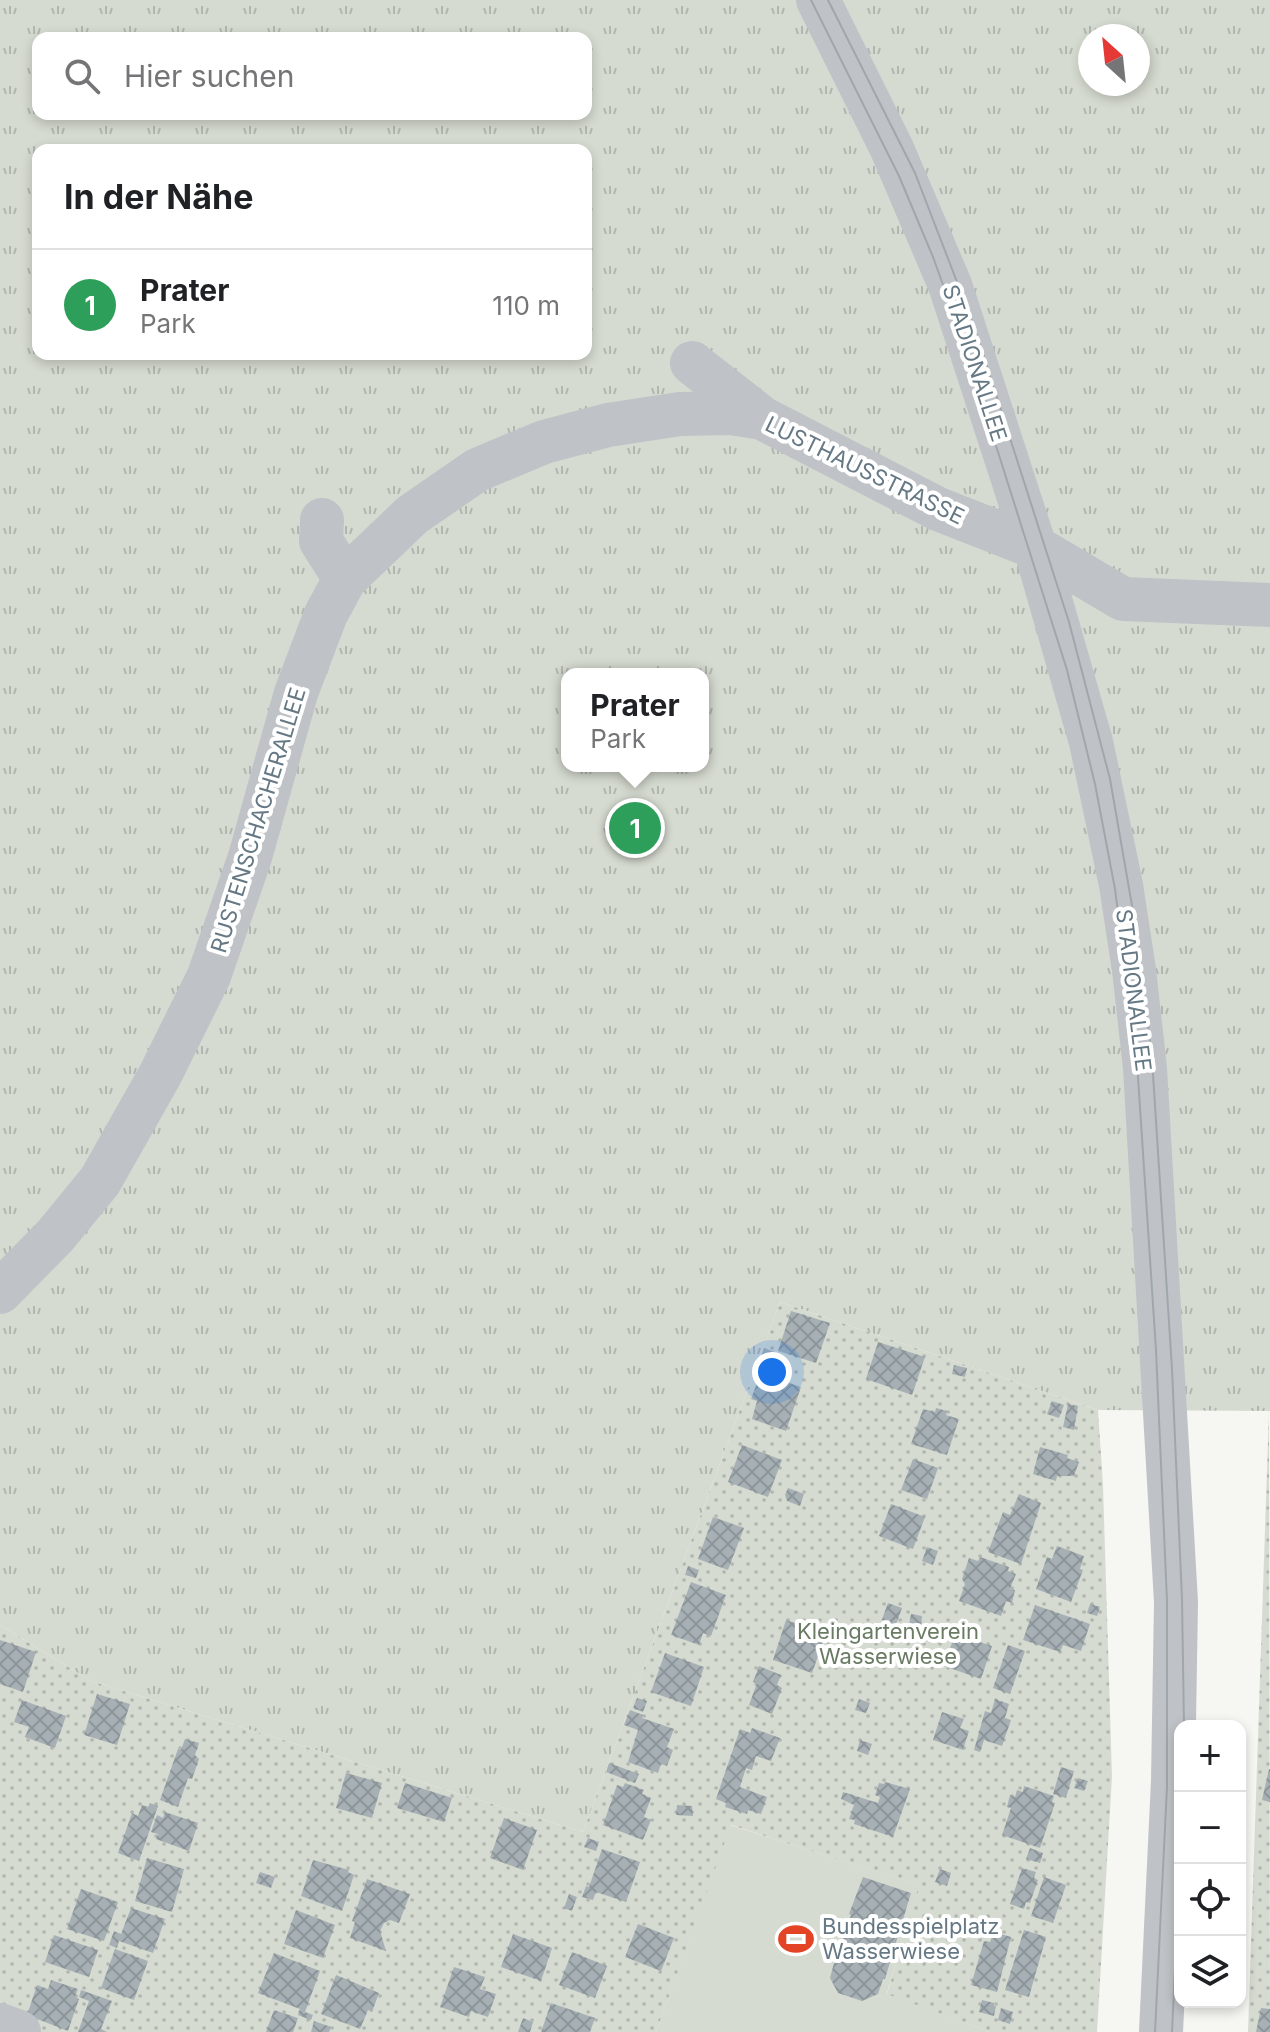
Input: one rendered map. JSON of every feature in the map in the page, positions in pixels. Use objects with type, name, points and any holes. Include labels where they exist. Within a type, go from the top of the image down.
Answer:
[{"type":"street","name":"STADIONALLEE","points":[[818,0],[892,149],[938,252],[1035,547],[1091,742],[1121,885],[1145,1068],[1176,1602],[1173,1781],[1161,2032]]},
{"type":"street","points":[[692,363],[762,418]]},
{"type":"street","name":"LUSTHAUSSTRASSE","points":[[345,579],[412,515],[477,470],[544,442],[608,425],[680,414],[731,413],[762,418],[938,509],[1035,547],[1123,599],[1270,605]]},
{"type":"street","points":[[322,520],[321,541],[345,579]]},
{"type":"street","name":"RUSTENSCHACHERALLEE","points":[[0,1292],[55,1236],[100,1181],[160,1075],[209,976],[250,857],[296,693],[326,614],[345,579]]},
{"type":"street","points":[[0,2025],[19,2032]]},
{"type":"green space","points":[[0,0],[1270,0],[1270,1411],[1098,1410],[780,1302],[583,1832],[91,1681],[0,1625]]},
{"type":"green space","name":"Kleingartenverein Wasserwiese","points":[[780,1302],[1098,1410],[1112,1776],[1097,2032],[990,2032],[887,1994],[919,1885],[731,1825],[656,2032],[0,2032],[0,1625],[91,1681],[583,1832]]},
{"type":"green space","points":[[1269,1411],[1270,2032],[1248,2032]]},
{"type":"green space","name":"Bundesspielplatz Wasserwiese","points":[[730,1825],[920,1885],[887,1993],[990,2032],[656,2032]]},
{"type":"building","points":[[791,1311],[830,1323],[816,1363],[778,1351]]},
{"type":"building","points":[[878,1342],[925,1357],[912,1395],[866,1379]]},
{"type":"building","points":[[764,1348],[777,1353],[770,1371],[758,1366]]},
{"type":"building","points":[[954,1365],[967,1368],[965,1377],[952,1374]]},
{"type":"building","points":[[766,1375],[801,1387],[786,1431],[752,1419],[757,1401],[751,1399],[759,1378],[764,1380]]},
{"type":"building","points":[[1052,1401],[1064,1405],[1059,1418],[1047,1414]]},
{"type":"building","points":[[1068,1404],[1078,1406],[1074,1430],[1063,1427]]},
{"type":"building","points":[[936,1408],[959,1419],[947,1455],[911,1444],[923,1409],[935,1412]]},
{"type":"building","points":[[742,1445],[782,1460],[768,1497],[728,1482]]},
{"type":"building","points":[[1040,1447],[1068,1455],[1067,1458],[1079,1462],[1074,1476],[1057,1476],[1056,1481],[1033,1474]]},
{"type":"building","points":[[913,1459],[938,1468],[927,1499],[901,1490]]},
{"type":"building","points":[[788,1488],[804,1494],[800,1506],[787,1501],[785,1495]]},
{"type":"building","points":[[1019,1494],[1041,1503],[1021,1564],[988,1552],[1003,1512],[1010,1515]]},
{"type":"building","points":[[891,1504],[925,1517],[913,1549],[879,1536]]},
{"type":"building","points":[[713,1517],[744,1528],[728,1570],[698,1559]]},
{"type":"building","points":[[1057,1546],[1084,1556],[1080,1569],[1083,1570],[1071,1602],[1036,1589],[1047,1557],[1052,1559]]},
{"type":"building","points":[[927,1547],[938,1551],[933,1565],[922,1561]]},
{"type":"building","points":[[980,1557],[1009,1567],[1008,1571],[1016,1574],[1010,1589],[1015,1590],[1012,1603],[1006,1601],[1001,1616],[959,1601],[969,1558],[978,1561]]},
{"type":"building","points":[[688,1566],[699,1570],[696,1578],[685,1575]]},
{"type":"building","points":[[691,1582],[726,1595],[711,1636],[703,1633],[699,1645],[671,1635]]},
{"type":"building","points":[[888,1603],[902,1608],[894,1630],[880,1625]]},
{"type":"building","points":[[1090,1604],[1100,1607],[1097,1616],[1087,1613]]},
{"type":"building","points":[[1035,1605],[1090,1624],[1081,1651],[1063,1645],[1060,1652],[1023,1640]]},
{"type":"building","points":[[911,1614],[922,1616],[921,1627],[909,1625]]},
{"type":"building","points":[[786,1620],[826,1634],[812,1673],[773,1660]]},
{"type":"building","points":[[955,1634],[992,1646],[981,1679],[944,1666]]},
{"type":"building","points":[[0,1640],[36,1652],[23,1692],[0,1684]]},
{"type":"building","points":[[1008,1645],[1025,1651],[1010,1694],[993,1688]]},
{"type":"building","points":[[665,1653],[704,1667],[691,1706],[651,1692]]},
{"type":"building","points":[[759,1666],[781,1675],[777,1685],[782,1688],[772,1714],[749,1705]]},
{"type":"building","points":[[97,1694],[130,1704],[117,1745],[84,1735]]},
{"type":"building","points":[[637,1698],[647,1701],[643,1712],[633,1708]]},
{"type":"building","points":[[859,1699],[870,1703],[866,1713],[855,1710]]},
{"type":"building","points":[[995,1699],[1009,1704],[1005,1718],[1011,1720],[1002,1746],[984,1740],[980,1752],[974,1750],[985,1711],[991,1713]]},
{"type":"building","points":[[22,1700],[66,1716],[55,1748],[25,1737],[29,1727],[14,1722]]},
{"type":"building","points":[[630,1710],[643,1715],[642,1718],[674,1729],[667,1747],[673,1750],[667,1766],[661,1764],[658,1773],[628,1762],[638,1730],[624,1725]]},
{"type":"building","points":[[942,1712],[964,1719],[960,1728],[969,1731],[963,1750],[933,1740]]},
{"type":"building","points":[[752,1728],[780,1738],[771,1761],[756,1756],[752,1770],[746,1768],[740,1787],[767,1797],[761,1814],[748,1810],[747,1814],[725,1807],[726,1803],[716,1799],[740,1729],[750,1733]]},
{"type":"building","points":[[185,1739],[199,1743],[195,1755],[199,1759],[192,1779],[188,1778],[178,1807],[160,1800],[178,1749],[181,1750]]},
{"type":"building","points":[[860,1740],[872,1744],[868,1755],[857,1751]]},
{"type":"building","points":[[609,1763],[639,1774],[635,1783],[606,1772]]},
{"type":"building","points":[[1061,1767],[1074,1771],[1066,1798],[1053,1794]]},
{"type":"building","points":[[1270,1769],[1270,1802],[1262,1800]]},
{"type":"building","points":[[346,1773],[382,1783],[372,1818],[336,1808]]},
{"type":"building","points":[[1078,1778],[1088,1781],[1084,1791],[1074,1788]]},
{"type":"building","points":[[405,1783],[452,1798],[444,1822],[397,1808]]},
{"type":"building","points":[[625,1783],[644,1790],[642,1794],[651,1798],[644,1817],[651,1820],[643,1840],[603,1825],[617,1785],[623,1787]]},
{"type":"building","points":[[879,1783],[910,1789],[893,1837],[854,1824],[855,1820],[849,1819],[854,1805],[841,1799],[843,1792],[878,1803],[880,1797],[875,1795]]},
{"type":"building","points":[[1024,1786],[1054,1796],[1052,1802],[1055,1803],[1040,1848],[1002,1835],[1011,1808],[1007,1807],[1010,1795],[1015,1797],[1017,1790],[1023,1792]]},
{"type":"building","points":[[150,1803],[158,1806],[139,1861],[118,1853],[132,1813],[138,1816],[142,1805],[148,1807]]},
{"type":"building","points":[[677,1805],[692,1806],[693,1816],[676,1815]]},
{"type":"building","points":[[165,1812],[198,1823],[189,1851],[156,1839],[158,1834],[151,1832],[157,1815],[163,1818]]},
{"type":"building","points":[[504,1818],[537,1830],[523,1870],[490,1858]]},
{"type":"building","points":[[588,1838],[599,1842],[596,1851],[584,1847]]},
{"type":"building","points":[[1030,1848],[1043,1853],[1040,1863],[1026,1859]]},
{"type":"building","points":[[602,1849],[640,1862],[626,1902],[596,1892],[593,1900],[582,1897],[586,1886],[589,1887]]},
{"type":"building","points":[[147,1858],[184,1869],[172,1912],[135,1901]]},
{"type":"building","points":[[313,1860],[349,1870],[354,1875],[342,1911],[301,1896]]},
{"type":"building","points":[[1022,1868],[1036,1872],[1034,1878],[1038,1880],[1030,1903],[1026,1902],[1024,1909],[1010,1904]]},
{"type":"building","points":[[940,1869],[951,1873],[947,1886],[935,1882]]},
{"type":"building","points":[[260,1872],[275,1877],[271,1888],[256,1883]]},
{"type":"building","points":[[863,1877],[911,1893],[885,1979],[878,1994],[862,2001],[838,1993],[830,1978]]},
{"type":"building","points":[[1044,1877],[1066,1885],[1053,1923],[1031,1916]]},
{"type":"building","points":[[367,1879],[410,1894],[399,1923],[390,1920],[384,1923],[380,1931],[386,1951],[350,1938],[355,1922],[352,1921]]},
{"type":"building","points":[[81,1889],[118,1902],[104,1941],[67,1929]]},
{"type":"building","points":[[569,1894],[577,1897],[572,1911],[564,1908]]},
{"type":"building","points":[[131,1908],[165,1919],[153,1953],[119,1941],[117,1948],[109,1945],[114,1931],[121,1934]]},
{"type":"building","points":[[296,1910],[335,1925],[323,1958],[284,1944]]},
{"type":"building","points":[[638,1924],[674,1938],[661,1971],[625,1957]]},
{"type":"building","points":[[1024,1930],[1046,1937],[1029,1997],[1005,1990]]},
{"type":"building","points":[[994,1932],[1011,1937],[997,1992],[971,1985],[984,1941],[990,1942]]},
{"type":"building","points":[[513,1934],[552,1948],[541,1981],[501,1967]]},
{"type":"building","points":[[54,1935],[98,1950],[89,1977],[45,1962]]},
{"type":"building","points":[[115,1949],[148,1961],[134,2000],[101,1988]]},
{"type":"building","points":[[572,1952],[607,1966],[595,1998],[559,1985]]},
{"type":"building","points":[[274,1953],[320,1971],[305,2012],[313,2015],[311,2020],[298,2015],[300,2009],[258,1993]]},
{"type":"building","points":[[454,1967],[485,1977],[480,1989],[496,1994],[488,2017],[471,2011],[469,2017],[440,2007]]},
{"type":"building","points":[[336,1975],[379,1993],[372,2012],[368,2010],[360,2029],[321,2014]]},
{"type":"building","points":[[51,1980],[78,1989],[75,1997],[79,1999],[68,2031],[27,2015],[37,1985],[48,1989]]},
{"type":"building","points":[[81,1990],[112,2001],[101,2029],[107,2032],[78,2032],[89,2001],[79,1997]]},
{"type":"building","points":[[982,2000],[994,2003],[994,2016],[979,2012]]},
{"type":"building","points":[[551,2003],[595,2018],[590,2032],[541,2032]]},
{"type":"building","points":[[1001,2008],[1013,2012],[1010,2024],[998,2020]]},
{"type":"building","points":[[1261,2008],[1270,2009],[1270,2032],[1256,2032]]},
{"type":"building","points":[[274,2010],[298,2018],[293,2032],[266,2032]]},
{"type":"building","points":[[523,2018],[533,2022],[530,2032],[518,2032]]},
{"type":"building","points":[[314,2021],[331,2027],[329,2032],[311,2032]]},
{"type":"tram line","points":[[811,0],[899,176],[960,332],[1067,670],[1095,784],[1115,889],[1137,1062],[1156,1350],[1167,1601],[1167,1787],[1155,2032]]},
{"type":"tram line","points":[[828,0],[915,173],[974,326],[1069,622],[1110,779],[1138,940],[1152,1059],[1172,1369],[1184,1720]]},
{"type":"tram line","points":[[1172,2032],[1180,1864]]},
{"type":"place","name":"Prater","points":[[635,828]]},
{"type":"place","name":"Bundesspielplatz Wasserwiese","points":[[796,1939]]}]
